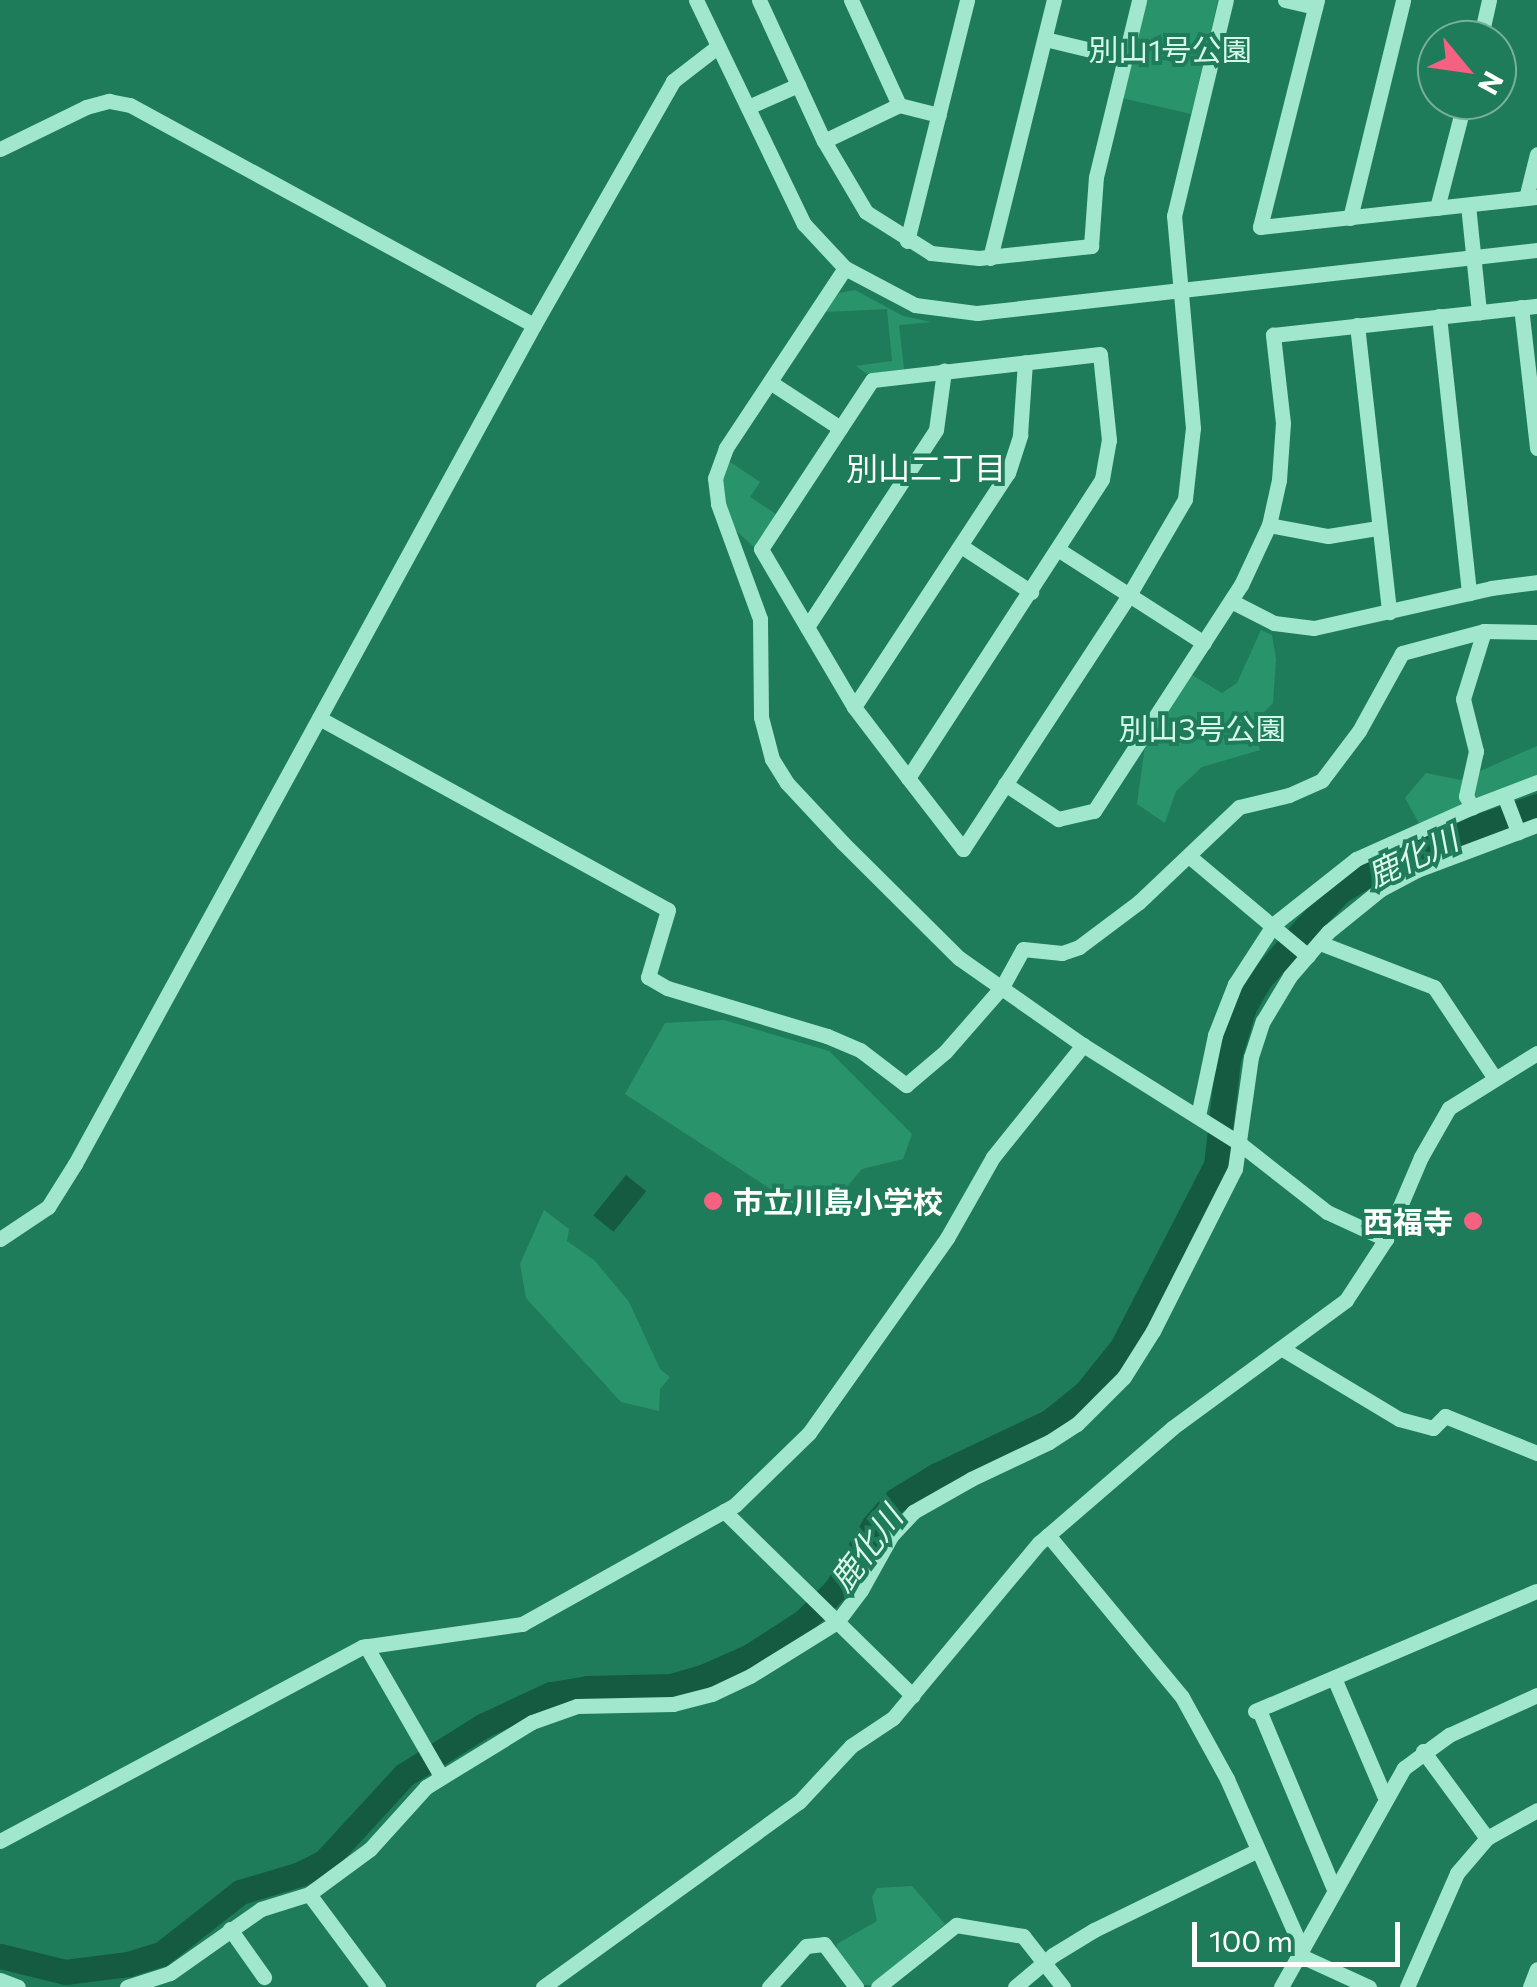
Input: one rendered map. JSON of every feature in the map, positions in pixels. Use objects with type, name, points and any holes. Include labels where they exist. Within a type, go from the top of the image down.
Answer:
[{"type":"street","points":[[696,0],[804,224],[845,268],[902,301],[966,313],[1537,250]]},
{"type":"street","points":[[759,0],[824,141],[866,212],[907,241],[948,256],[990,258],[1091,246],[1096,177],[1139,0]]},
{"type":"street","points":[[851,0],[899,105]]},
{"type":"street","points":[[907,241],[968,0]]},
{"type":"street","points":[[990,258],[1054,0]]},
{"type":"street","points":[[908,778],[1090,501],[1106,463],[1109,426],[1102,351],[872,380],[761,549],[854,707],[908,778],[962,848],[1173,526],[1192,461],[1193,428],[1178,290],[1176,200],[1226,0]]},
{"type":"street","points":[[1285,0],[1316,4],[1260,227],[1531,198],[1537,154]]},
{"type":"street","points":[[1350,218],[1403,0]]},
{"type":"street","points":[[1045,38],[1124,58]]},
{"type":"street","points":[[0,1239],[48,1207],[75,1164],[534,326],[674,80],[717,47]]},
{"type":"street","points":[[748,108],[798,85]]},
{"type":"street","points":[[0,149],[86,107],[109,101],[130,105],[534,326]]},
{"type":"street","points":[[824,141],[899,105],[939,115]]},
{"type":"street","points":[[1438,208],[1460,120]]},
{"type":"street","points":[[1468,205],[1480,312]]},
{"type":"street","points":[[845,268],[726,448],[716,478],[718,504],[760,618],[761,717],[772,758],[787,783],[843,843],[959,958],[1083,1044],[1236,1142],[1327,1212],[1386,1239]]},
{"type":"street","points":[[1004,784],[1058,819],[1094,811],[1231,601],[1269,525],[1283,437],[1272,332],[1529,307],[1537,448]]},
{"type":"street","points":[[1439,316],[1470,593]]},
{"type":"street","points":[[1356,325],[1389,612]]},
{"type":"street","points":[[854,707],[1008,474],[1018,448],[1025,362]]},
{"type":"street","points":[[808,627],[936,430],[944,372]]},
{"type":"street","points":[[770,382],[840,428]]},
{"type":"street","points":[[1269,525],[1328,536],[1378,528]]},
{"type":"street","points":[[962,546],[1031,592]]},
{"type":"street","points":[[1059,550],[1204,643]]},
{"type":"street","points":[[1231,601],[1274,622],[1300,628],[1537,582]]},
{"type":"street","points":[[319,718],[668,910],[648,976],[666,988],[827,1036],[860,1050],[906,1084],[946,1052],[1002,988],[1023,949],[1062,953],[1079,948],[1190,857],[1239,807],[1289,795],[1322,780],[1359,730],[1402,653],[1484,631],[1537,632]]},
{"type":"street","points":[[1472,807],[1466,796],[1476,751],[1463,698],[1484,631]]},
{"type":"street","points":[[1201,1119],[1215,1034],[1235,984],[1276,926],[1356,859],[1537,782]]},
{"type":"street","points":[[1504,796],[1517,830]]},
{"type":"street","points":[[127,1987],[170,1972],[261,1909],[309,1894],[370,1850],[414,1797],[439,1775],[555,1711],[586,1705],[672,1704],[712,1694],[750,1676],[837,1622],[861,1590],[891,1536],[914,1512],[1049,1442],[1089,1414],[1124,1377],[1205,1232],[1235,1169],[1251,1057],[1263,1021],[1279,991],[1306,954],[1381,889],[1417,870],[1537,824]]},
{"type":"street","points":[[1190,857],[1306,954]]},
{"type":"street","points":[[1320,943],[1434,987],[1494,1077]]},
{"type":"street","points":[[0,1841],[366,1646],[522,1624],[724,1511],[777,1468],[809,1432],[948,1238],[993,1157],[1083,1044]]},
{"type":"street","points":[[543,1987],[798,1802],[851,1746],[888,1722],[913,1696],[1008,1575],[1048,1536],[1172,1428],[1346,1300],[1386,1239],[1421,1157],[1449,1108],[1537,1053]]},
{"type":"street","points":[[1281,1348],[1399,1419],[1433,1428],[1445,1416],[1537,1453]]},
{"type":"street","points":[[724,1511],[913,1696]]},
{"type":"street","points":[[1048,1536],[1182,1697],[1258,1850],[1300,1952],[1370,1987]]},
{"type":"street","points":[[1334,1889],[1257,1711],[1537,1591]]},
{"type":"street","points":[[366,1646],[439,1775]]},
{"type":"street","points":[[1334,1678],[1384,1795]]},
{"type":"street","points":[[1281,1987],[1384,1795],[1404,1768],[1423,1751],[1537,1695]]},
{"type":"street","points":[[1423,1751],[1488,1838]]},
{"type":"street","points":[[1407,1987],[1457,1872],[1488,1838],[1537,1810]]},
{"type":"street","points":[[1015,1987],[1043,1963],[1114,1919],[1258,1850]]},
{"type":"street","points":[[309,1894],[378,1987]]},
{"type":"street","points":[[878,1987],[956,1925],[1023,1936],[1063,1987]]},
{"type":"street","points":[[230,1929],[264,1977]]},
{"type":"street","points":[[768,1987],[806,1946],[824,1944],[856,1987]]},
{"type":"street","points":[[1530,1987],[1537,1969]]},
{"type":"street","points":[[170,1972],[180,1987]]},
{"type":"street","points":[[0,1980],[18,1987]]},
{"type":"green space","name":"別山1号公園","points":[[1146,0],[1218,0],[1191,114],[1122,98]]},
{"type":"green space","points":[[855,290],[903,316],[931,322],[899,325],[904,369],[867,374],[856,366],[892,361],[887,309],[825,312],[839,293]]},
{"type":"green space","points":[[730,462],[760,482],[750,497],[776,514],[754,547],[732,527],[723,499],[722,476]]},
{"type":"green space","name":"別山3号公園","points":[[1261,630],[1272,635],[1276,659],[1273,703],[1252,724],[1260,750],[1202,767],[1176,791],[1165,823],[1137,804],[1145,746],[1192,675],[1222,693],[1237,683]]},
{"type":"green space","points":[[1537,746],[1537,778],[1419,823],[1405,798],[1426,773],[1460,780]]},
{"type":"green space","points":[[724,1020],[829,1051],[912,1134],[903,1159],[862,1169],[818,1220],[625,1094],[665,1023]]},
{"type":"green space","points":[[544,1210],[569,1229],[567,1241],[594,1260],[629,1302],[660,1369],[670,1377],[660,1389],[659,1411],[621,1402],[526,1298],[520,1264]]},
{"type":"green space","points":[[912,1886],[945,1924],[871,1985],[862,1985],[836,1955],[837,1944],[877,1921],[872,1897],[877,1888]]},
{"type":"shaded area","points":[[626,1175],[646,1191],[613,1232],[593,1215]]},
{"type":"waterway","name":"鹿化川","points":[[0,1956],[65,1972],[128,1964],[161,1954],[240,1892],[300,1874],[325,1861],[404,1775],[484,1725],[551,1694],[587,1688],[671,1686],[705,1676],[750,1656],[804,1621],[836,1589],[874,1525],[896,1500],[937,1475],[1050,1421],[1085,1393],[1122,1347],[1216,1165],[1228,1060],[1244,1007],[1261,978],[1306,927],[1339,892],[1402,853],[1537,806]]},
{"type":"place","name":"市立川島小学校","points":[[713,1201]]},
{"type":"place","name":"西福寺","points":[[1473,1221]]},
{"type":"district","name":"別山二丁目","points":[[926,467]]}]
